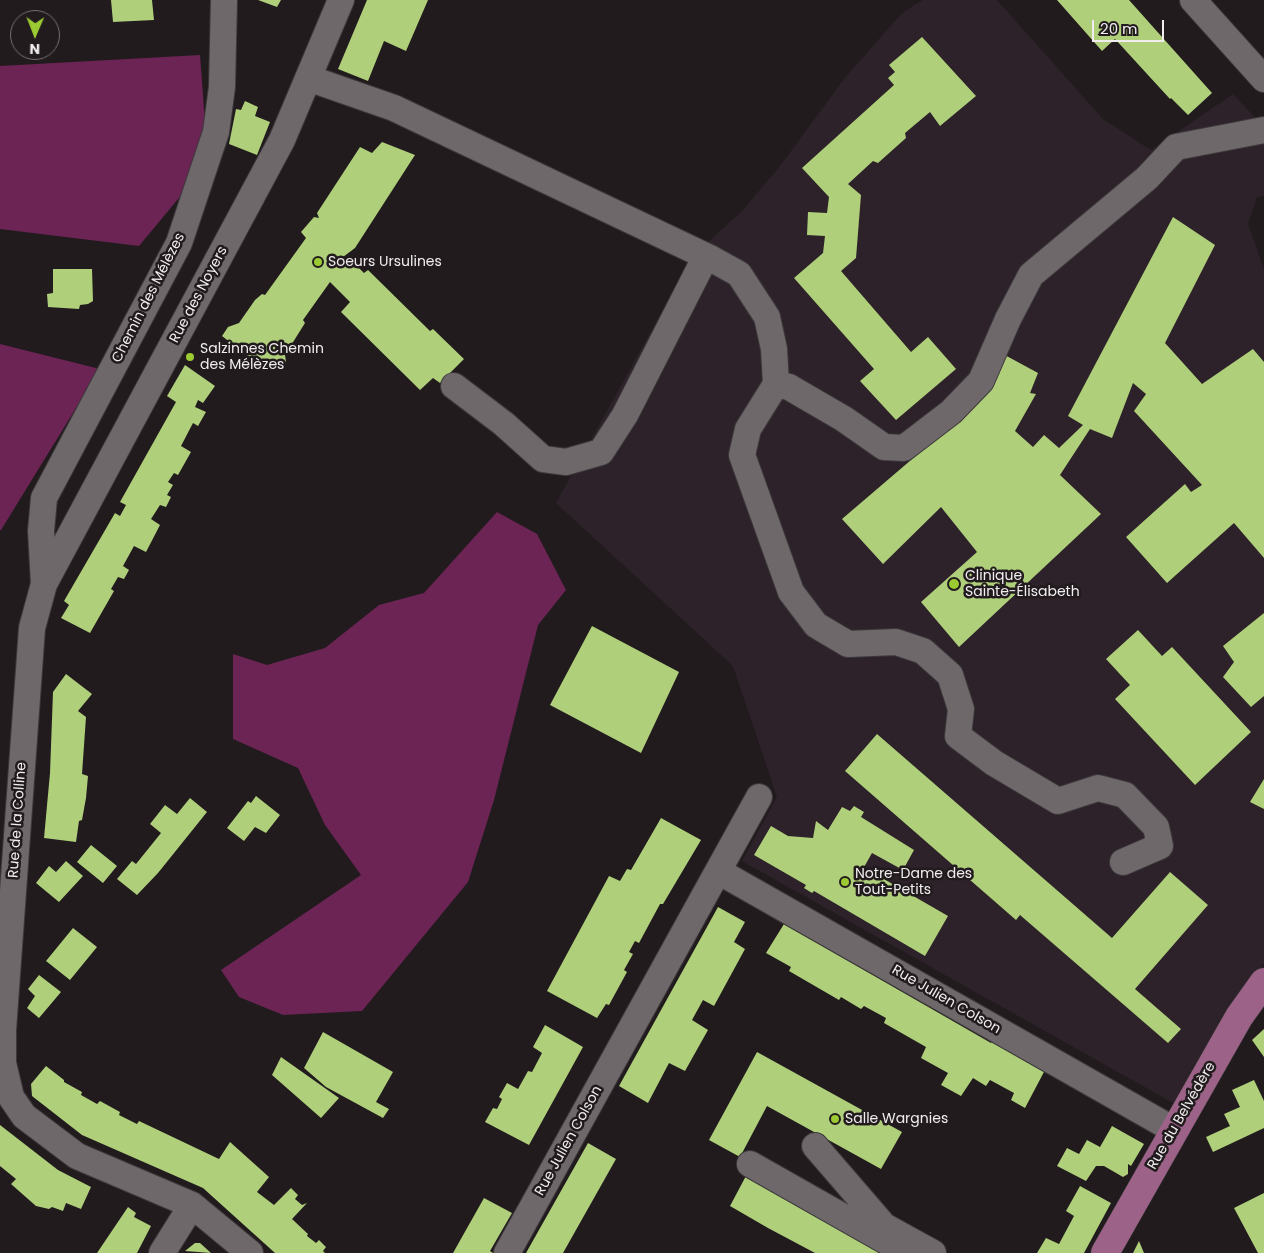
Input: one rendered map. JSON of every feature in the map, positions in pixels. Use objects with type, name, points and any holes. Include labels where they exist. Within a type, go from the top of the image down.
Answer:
[{"type":"main road","name":"Rue du Belvédère","points":[[1105,1253],[1239,1017],[1264,982]]},
{"type":"street","name":"Chemin des Mélèzes","points":[[44,584],[41,531],[44,498],[179,243],[216,132],[222,87],[224,0]]},
{"type":"street","name":"Rue des Noyers","points":[[44,584],[282,140],[341,0]]},
{"type":"street","points":[[1193,0],[1264,79]]},
{"type":"street","points":[[308,78],[394,108],[706,256],[740,274],[766,317],[774,349],[776,384],[748,429],[742,455],[791,592],[816,625],[848,644],[896,642],[923,651],[950,675],[961,709],[958,736],[994,763],[1058,802],[1098,788],[1124,794],[1156,827],[1160,846],[1123,862]]},
{"type":"street","points":[[776,384],[796,391],[884,447],[904,448],[951,412],[981,381],[1008,319],[1031,275],[1147,178],[1176,147],[1264,130]]},
{"type":"street","points":[[454,386],[504,424],[543,459],[566,462],[601,452],[625,415],[706,256]]},
{"type":"street","name":"Rue de la Colline","points":[[44,584],[32,628],[3,1030],[3,1064],[11,1097],[24,1116],[77,1156],[192,1205],[250,1253]]},
{"type":"street","name":"Rue Julien Colson","points":[[507,1253],[760,797]]},
{"type":"street","name":"Rue Julien Colson","points":[[718,871],[1174,1130]]},
{"type":"street","points":[[815,1146],[884,1226],[933,1253]]},
{"type":"street","points":[[750,1164],[907,1253]]},
{"type":"street","points":[[162,1253],[192,1205]]},
{"type":"shaded area","name":"Clinique Sainte-Élisabeth","points":[[923,0],[997,0],[1103,119],[1151,150],[1233,94],[1264,127],[1264,196],[1257,197],[1248,224],[1264,269],[1264,963],[1182,1108],[742,861],[777,797],[733,666],[556,503],[692,257],[743,210],[780,166],[844,79],[902,13]]},
{"type":"shaded area","points":[[200,55],[208,163],[139,246],[0,229],[0,66]]},
{"type":"shaded area","points":[[0,344],[100,369],[1,530],[0,530]]},
{"type":"shaded area","points":[[497,512],[537,534],[566,590],[538,625],[494,800],[468,882],[362,1011],[283,1015],[239,997],[221,970],[361,875],[325,825],[298,768],[233,739],[233,654],[267,665],[325,648],[379,605],[424,593]]},
{"type":"building","points":[[111,0],[152,0],[154,20],[113,22]]},
{"type":"building","points":[[258,0],[281,0],[277,7]]},
{"type":"building","points":[[367,0],[428,0],[406,51],[384,41],[368,81],[338,69]]},
{"type":"building","points":[[1057,0],[1129,0],[1212,93],[1188,115],[1170,99],[1115,39],[1102,51]]},
{"type":"building","points":[[922,37],[976,96],[940,126],[930,112],[905,133],[906,138],[878,163],[873,161],[848,184],[861,195],[856,258],[841,271],[911,352],[928,337],[956,369],[896,420],[860,381],[874,369],[794,278],[823,253],[825,236],[807,235],[808,212],[827,213],[829,197],[802,168],[894,85],[888,78],[895,72],[889,65]]},
{"type":"building","points":[[245,101],[258,107],[255,116],[270,122],[257,155],[229,144],[236,109],[241,110]]},
{"type":"building","name":"Soeurs Ursulines","points":[[382,142],[415,155],[355,248],[343,257],[364,273],[368,270],[430,331],[433,329],[464,359],[440,383],[433,378],[420,390],[341,312],[350,302],[330,282],[303,320],[305,323],[285,355],[286,362],[282,366],[266,365],[250,358],[222,336],[228,327],[239,323],[255,300],[262,294],[265,295],[306,238],[301,232],[314,217],[319,218],[317,213],[360,147],[372,153]]},
{"type":"building","points":[[1173,217],[1215,245],[1165,343],[1202,384],[1253,349],[1264,362],[1264,558],[1234,523],[1167,583],[1126,537],[1185,484],[1191,492],[1202,485],[1134,411],[1146,394],[1133,383],[1112,438],[1090,429],[1060,475],[1101,514],[959,647],[921,602],[977,552],[941,507],[883,564],[842,519],[980,401],[1003,354],[1038,373],[1030,393],[1036,394],[1015,431],[1033,447],[1044,435],[1059,448],[1083,425],[1068,416]]},
{"type":"building","points":[[53,269],[92,269],[93,301],[80,305],[79,309],[48,307],[47,294],[53,293]]},
{"type":"building","points":[[185,365],[215,386],[203,403],[198,400],[195,407],[206,412],[198,426],[193,423],[181,446],[191,452],[178,475],[174,473],[168,482],[173,485],[167,495],[171,497],[166,507],[160,505],[151,519],[160,525],[146,552],[134,546],[123,566],[129,570],[124,579],[118,577],[111,589],[114,591],[90,633],[61,618],[69,605],[64,601],[115,513],[120,516],[126,505],[120,502],[176,402],[167,396]]},
{"type":"building","points":[[1264,613],[1264,696],[1251,707],[1223,677],[1234,662],[1223,646]]},
{"type":"building","points":[[592,626],[679,672],[641,753],[550,705]]},
{"type":"building","points":[[1138,630],[1162,656],[1172,647],[1251,732],[1195,785],[1115,699],[1130,685],[1106,659]]},
{"type":"building","points":[[66,674],[92,694],[78,711],[86,717],[82,774],[88,776],[82,820],[79,821],[76,842],[44,838],[50,773],[53,692]]},
{"type":"building","points":[[877,734],[1112,938],[1170,872],[1208,905],[1135,989],[1181,1029],[1168,1043],[1020,915],[1016,920],[845,771]]},
{"type":"building","points":[[1264,779],[1264,809],[1250,802]]},
{"type":"building","points":[[256,796],[280,815],[266,833],[255,827],[244,841],[227,828],[248,801],[251,803]]},
{"type":"building","points":[[190,798],[207,812],[158,873],[137,895],[117,879],[132,861],[136,864],[161,833],[150,824],[165,805],[177,814]]},
{"type":"building","name":"Notre-Dame des Tout-Petits","points":[[854,806],[864,812],[861,817],[914,850],[903,870],[872,853],[859,876],[865,879],[870,871],[948,916],[925,956],[814,891],[812,893],[804,888],[806,885],[754,855],[771,826],[788,836],[813,838],[816,821],[828,830],[842,807],[850,811]]},
{"type":"building","points":[[661,818],[701,840],[663,904],[660,904],[639,943],[635,941],[629,952],[633,954],[624,970],[627,972],[609,1005],[606,1004],[597,1018],[547,991],[609,876],[620,881],[627,869],[631,870]]},
{"type":"building","points":[[91,845],[117,866],[103,883],[77,862]]},
{"type":"building","points":[[66,861],[83,876],[59,902],[36,883],[49,866],[56,872]]},
{"type":"building","points":[[718,907],[745,922],[734,942],[745,949],[714,1006],[703,1000],[692,1020],[708,1030],[685,1071],[669,1063],[648,1103],[619,1086]]},
{"type":"building","points":[[784,924],[991,1043],[993,1040],[1045,1070],[1025,1108],[1011,1100],[1014,1093],[990,1080],[986,1086],[973,1078],[961,1096],[941,1085],[948,1073],[921,1058],[926,1047],[884,1023],[886,1018],[864,1006],[861,1009],[841,997],[839,1000],[789,971],[791,967],[766,953]]},
{"type":"building","points":[[73,928],[97,947],[70,980],[46,961]]},
{"type":"building","points":[[39,975],[61,992],[39,1018],[27,1008],[35,996],[28,989]]},
{"type":"building","points":[[545,1025],[583,1047],[529,1145],[485,1122],[493,1108],[497,1109],[502,1099],[499,1097],[507,1083],[518,1089],[528,1071],[532,1072],[542,1053],[533,1047]]},
{"type":"building","points":[[1264,1029],[1264,1057],[1252,1040]]},
{"type":"building","points":[[323,1032],[393,1072],[376,1102],[389,1109],[383,1118],[326,1087],[304,1068]]},
{"type":"building","name":"Salle Wargnies","points":[[757,1052],[902,1132],[881,1169],[767,1106],[740,1157],[709,1140]]},
{"type":"building","points":[[281,1057],[339,1098],[321,1118],[272,1075]]},
{"type":"building","points":[[46,1066],[64,1082],[82,1092],[81,1095],[97,1104],[100,1101],[120,1112],[119,1115],[137,1124],[139,1121],[219,1159],[230,1142],[269,1177],[257,1192],[274,1205],[291,1188],[298,1195],[295,1199],[302,1205],[307,1203],[292,1219],[308,1234],[307,1236],[316,1243],[319,1240],[326,1247],[323,1251],[325,1253],[275,1253],[203,1188],[82,1135],[32,1096],[31,1084]]},
{"type":"building","points":[[1254,1080],[1264,1101],[1264,1128],[1213,1152],[1206,1137],[1230,1126],[1224,1114],[1240,1107],[1232,1090]]},
{"type":"building","points":[[0,1125],[58,1170],[91,1187],[81,1209],[66,1203],[63,1211],[52,1207],[49,1209],[36,1206],[11,1184],[16,1179],[0,1166]]},
{"type":"building","points":[[1112,1126],[1144,1144],[1131,1166],[1128,1164],[1128,1174],[1123,1177],[1104,1166],[1096,1166],[1086,1181],[1057,1166],[1067,1148],[1079,1154],[1087,1140],[1100,1147]]},
{"type":"building","points":[[588,1143],[616,1159],[563,1253],[526,1253]]},
{"type":"building","points":[[747,1174],[891,1253],[815,1253],[768,1228],[730,1206]]},
{"type":"building","points":[[1080,1186],[1111,1203],[1084,1253],[1037,1253],[1046,1238],[1059,1244],[1074,1216],[1066,1211]]},
{"type":"building","points":[[1264,1193],[1264,1253],[1258,1253],[1234,1208]]},
{"type":"building","points":[[484,1198],[512,1213],[490,1251],[493,1253],[453,1253]]},
{"type":"building","points":[[128,1207],[136,1213],[134,1217],[151,1226],[137,1253],[97,1253]]},
{"type":"building","points":[[1139,1241],[1144,1253],[1133,1253]]},
{"type":"building","points":[[195,1243],[200,1243],[211,1253],[185,1251]]},
{"type":"place","name":"Soeurs Ursulines","points":[[318,262]]},
{"type":"place","name":"Salzinnes Chemin des Mélèzes","points":[[190,357]]},
{"type":"place","name":"Clinique Sainte-Élisabeth","points":[[954,584]]},
{"type":"place","name":"Notre-Dame des Tout-Petits","points":[[845,882]]},
{"type":"place","name":"Salle Wargnies","points":[[835,1119]]}]
